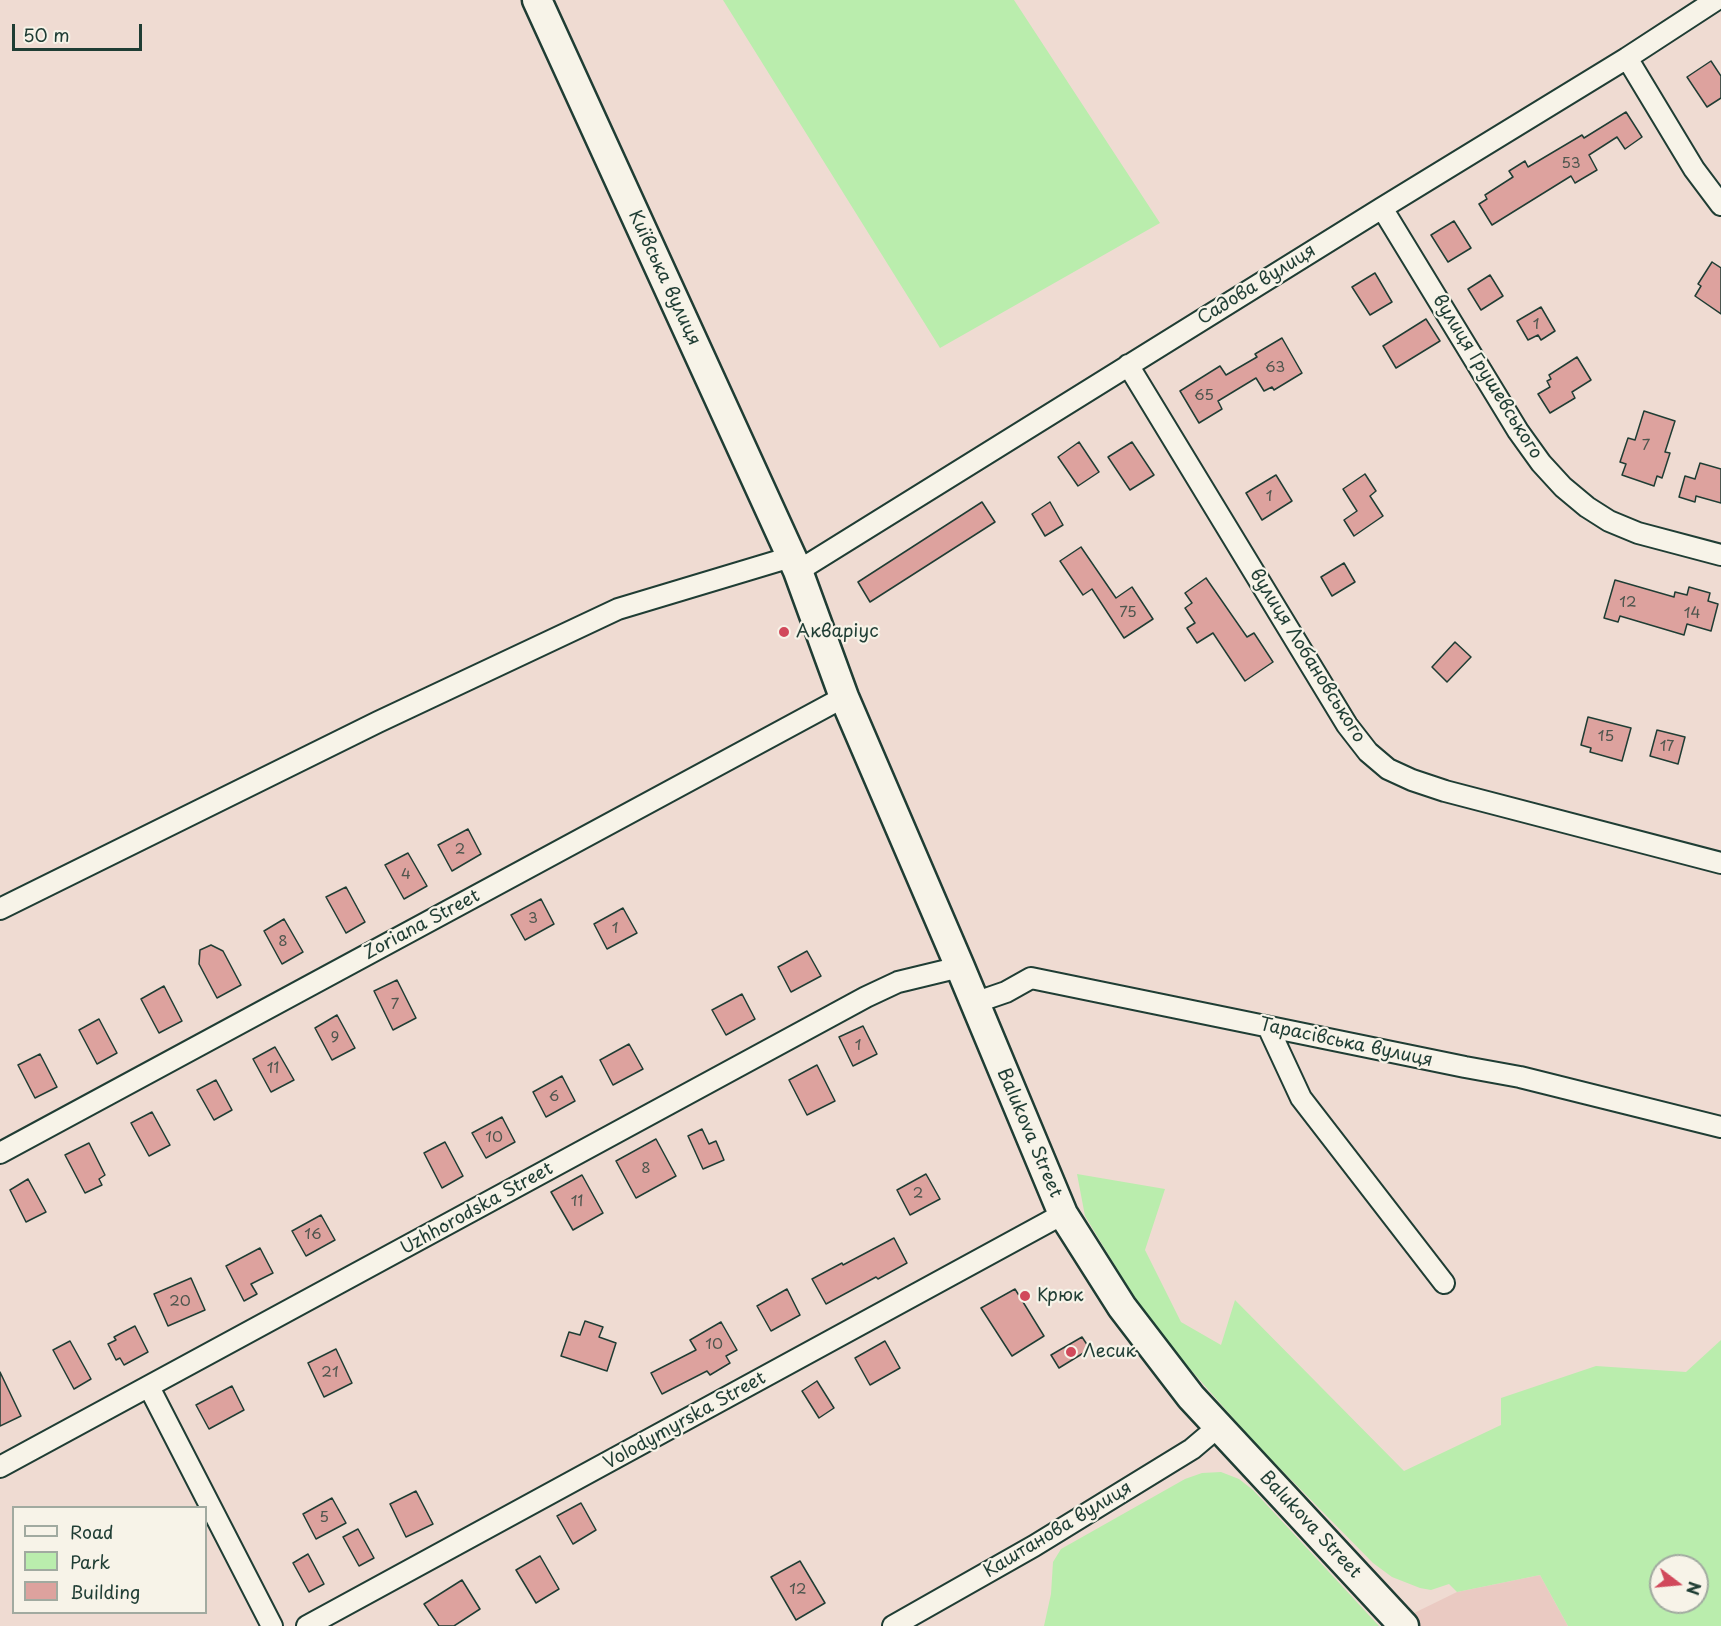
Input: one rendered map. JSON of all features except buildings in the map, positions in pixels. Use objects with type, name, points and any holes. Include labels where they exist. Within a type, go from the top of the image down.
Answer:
[{"type":"main road","name":"Київська вулиця","points":[[537,0],[794,564]]},
{"type":"main road","name":"Balukova Street","points":[[794,564],[844,697],[1063,1214],[1122,1307],[1158,1356],[1218,1426],[1404,1626]]},
{"type":"street","name":"Садова вулиця","points":[[0,909],[378,722],[618,609],[794,564],[1128,365],[1627,58],[1716,0]]},
{"type":"street","points":[[1627,58],[1694,169],[1721,206]]},
{"type":"street","name":"вулиця Грушевського","points":[[1382,208],[1518,431],[1541,463],[1563,487],[1587,507],[1609,521],[1638,533],[1721,555]]},
{"type":"street","name":"вулиця Лобановського","points":[[1128,365],[1347,725],[1368,752],[1388,769],[1445,791],[1721,863]]},
{"type":"street","name":"Zoriana Street","points":[[0,1153],[844,697]]},
{"type":"street","name":"Uzhhorodska Street","points":[[0,1467],[866,997],[898,982],[960,967]]},
{"type":"street","name":"Тарасівська вулиця","points":[[974,1003],[1006,992],[1031,978],[1520,1077],[1721,1126]]},
{"type":"street","points":[[1268,1027],[1300,1098],[1444,1283]]},
{"type":"street","name":"Volodymyrska Street","points":[[307,1626],[1063,1214]]},
{"type":"street","points":[[150,1387],[272,1626]]},
{"type":"street","name":"Каштанова вулиця","points":[[893,1626],[1053,1534],[1192,1449],[1218,1426]]},
{"type":"shaded area","points":[[1540,1575],[1568,1626],[1419,1626],[1410,1615],[1457,1592]]},
{"type":"green space","points":[[723,0],[1014,0],[1160,223],[940,348]]},
{"type":"green space","points":[[1077,1174],[1165,1189],[1145,1250],[1181,1322],[1221,1345],[1235,1300],[1404,1471],[1501,1425],[1501,1398],[1596,1366],[1686,1372],[1721,1340],[1721,1626],[1568,1626],[1540,1575],[1457,1592],[1449,1584],[1431,1590],[1392,1577],[1373,1563],[1255,1443],[1162,1337],[1134,1297],[1085,1216]]},
{"type":"green space","points":[[1221,1472],[1239,1479],[1253,1490],[1379,1626],[1044,1626],[1051,1594],[1053,1562],[1061,1549],[1185,1479],[1202,1473]]},
{"type":"place","name":"Акваріус","points":[[784,632]]},
{"type":"place","name":"Крюк","points":[[1025,1296]]},
{"type":"place","name":"Лесик","points":[[1071,1352]]}]
